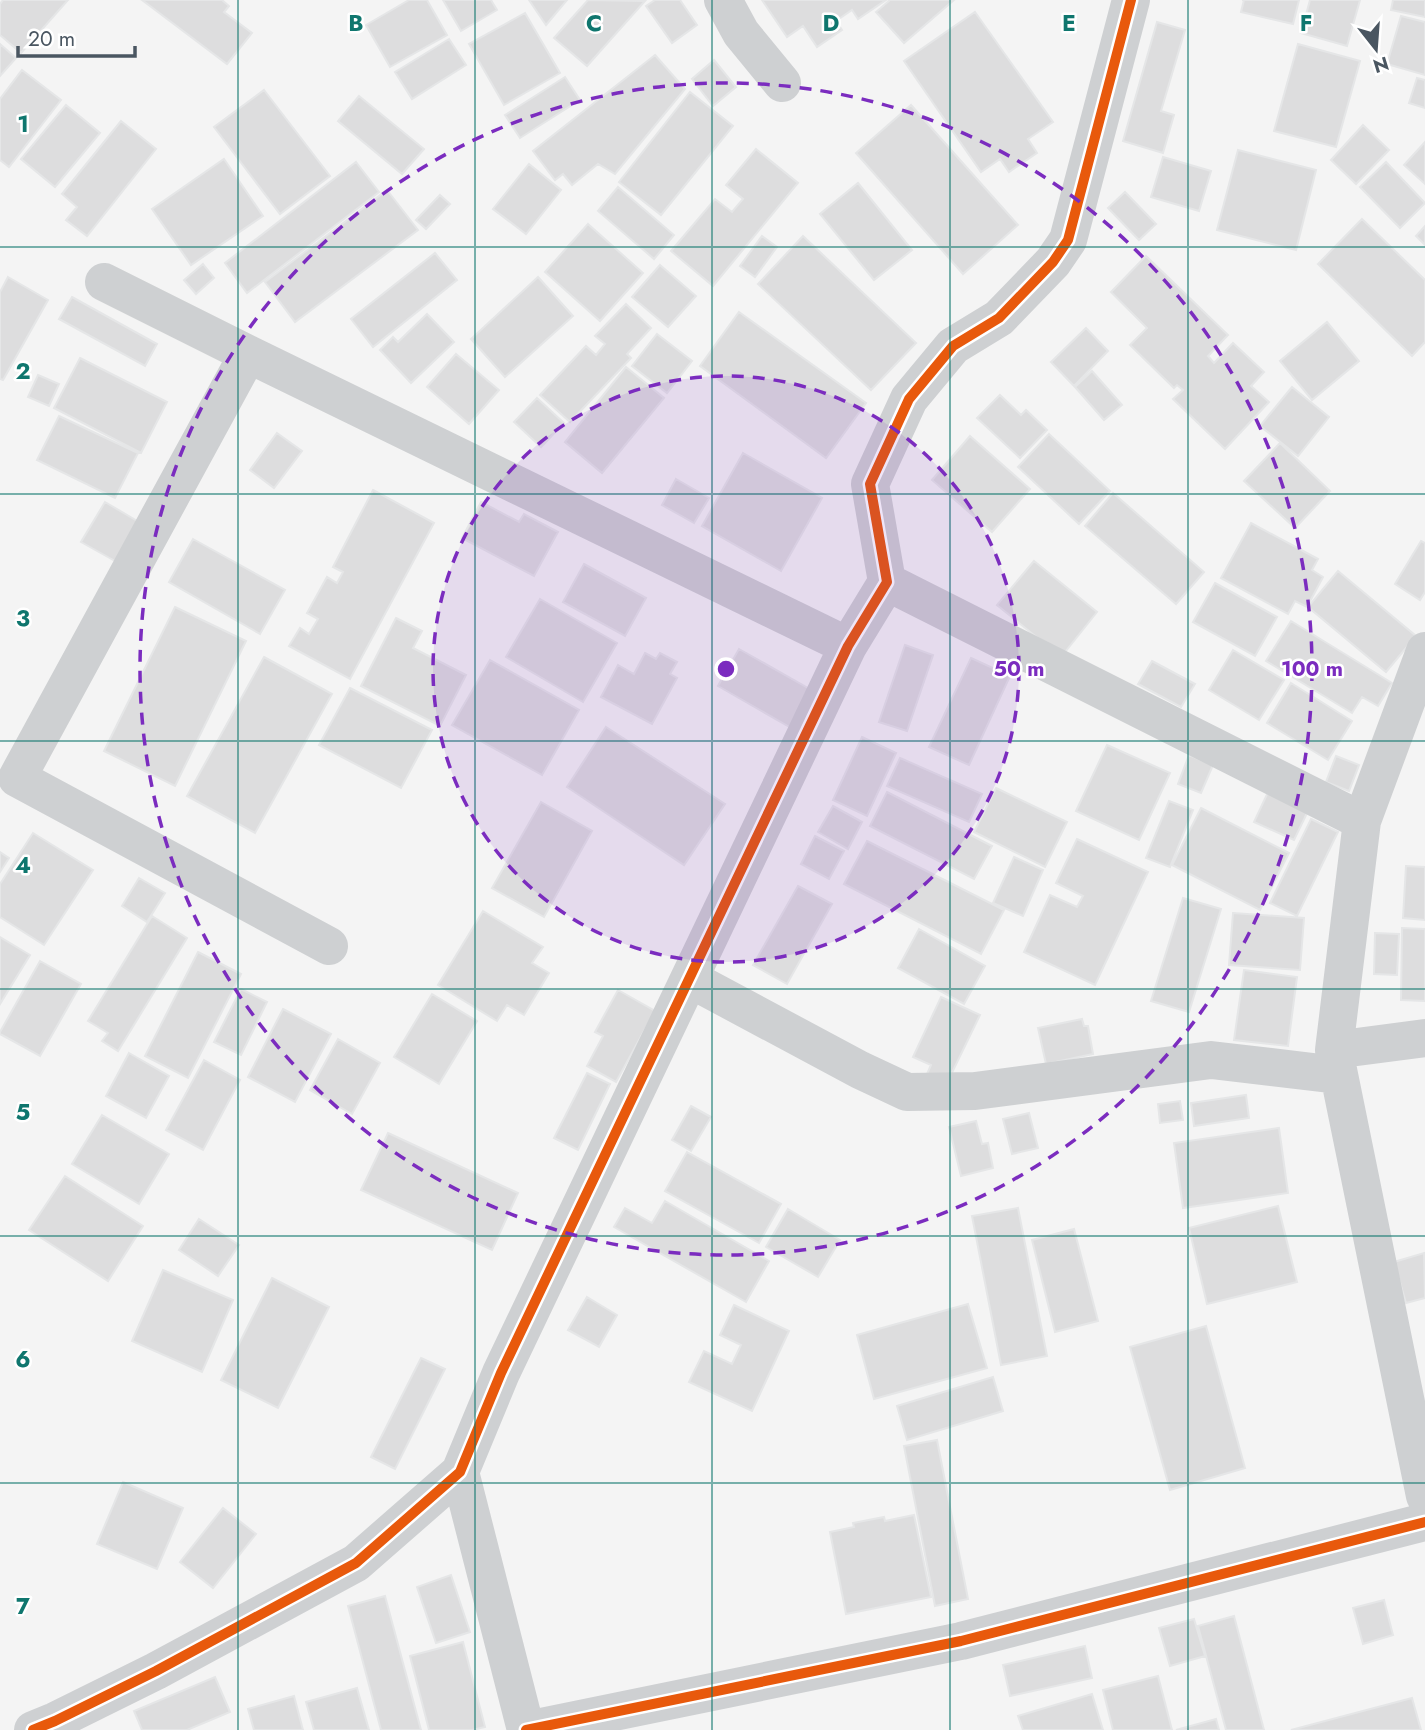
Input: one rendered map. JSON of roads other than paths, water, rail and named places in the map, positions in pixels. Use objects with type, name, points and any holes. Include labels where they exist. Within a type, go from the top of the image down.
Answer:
[{"type":"street","points":[[723,0],[741,33],[782,83]]},
{"type":"street","points":[[33,1730],[156,1671],[356,1563],[460,1472],[501,1373],[848,646],[887,582],[870,484],[909,399],[953,346],[999,318],[1053,262],[1068,240],[1131,0]]},
{"type":"street","points":[[104,282],[848,646]]},
{"type":"street","points":[[247,354],[17,778],[329,946]]},
{"type":"street","points":[[887,582],[1362,821]]},
{"type":"street","points":[[1425,651],[1362,821],[1336,1062],[1425,1496]]},
{"type":"street","points":[[690,979],[907,1093],[975,1091],[1211,1060],[1336,1062],[1425,1038]]},
{"type":"street","points":[[460,1472],[526,1730],[961,1641],[1425,1522]]}]
